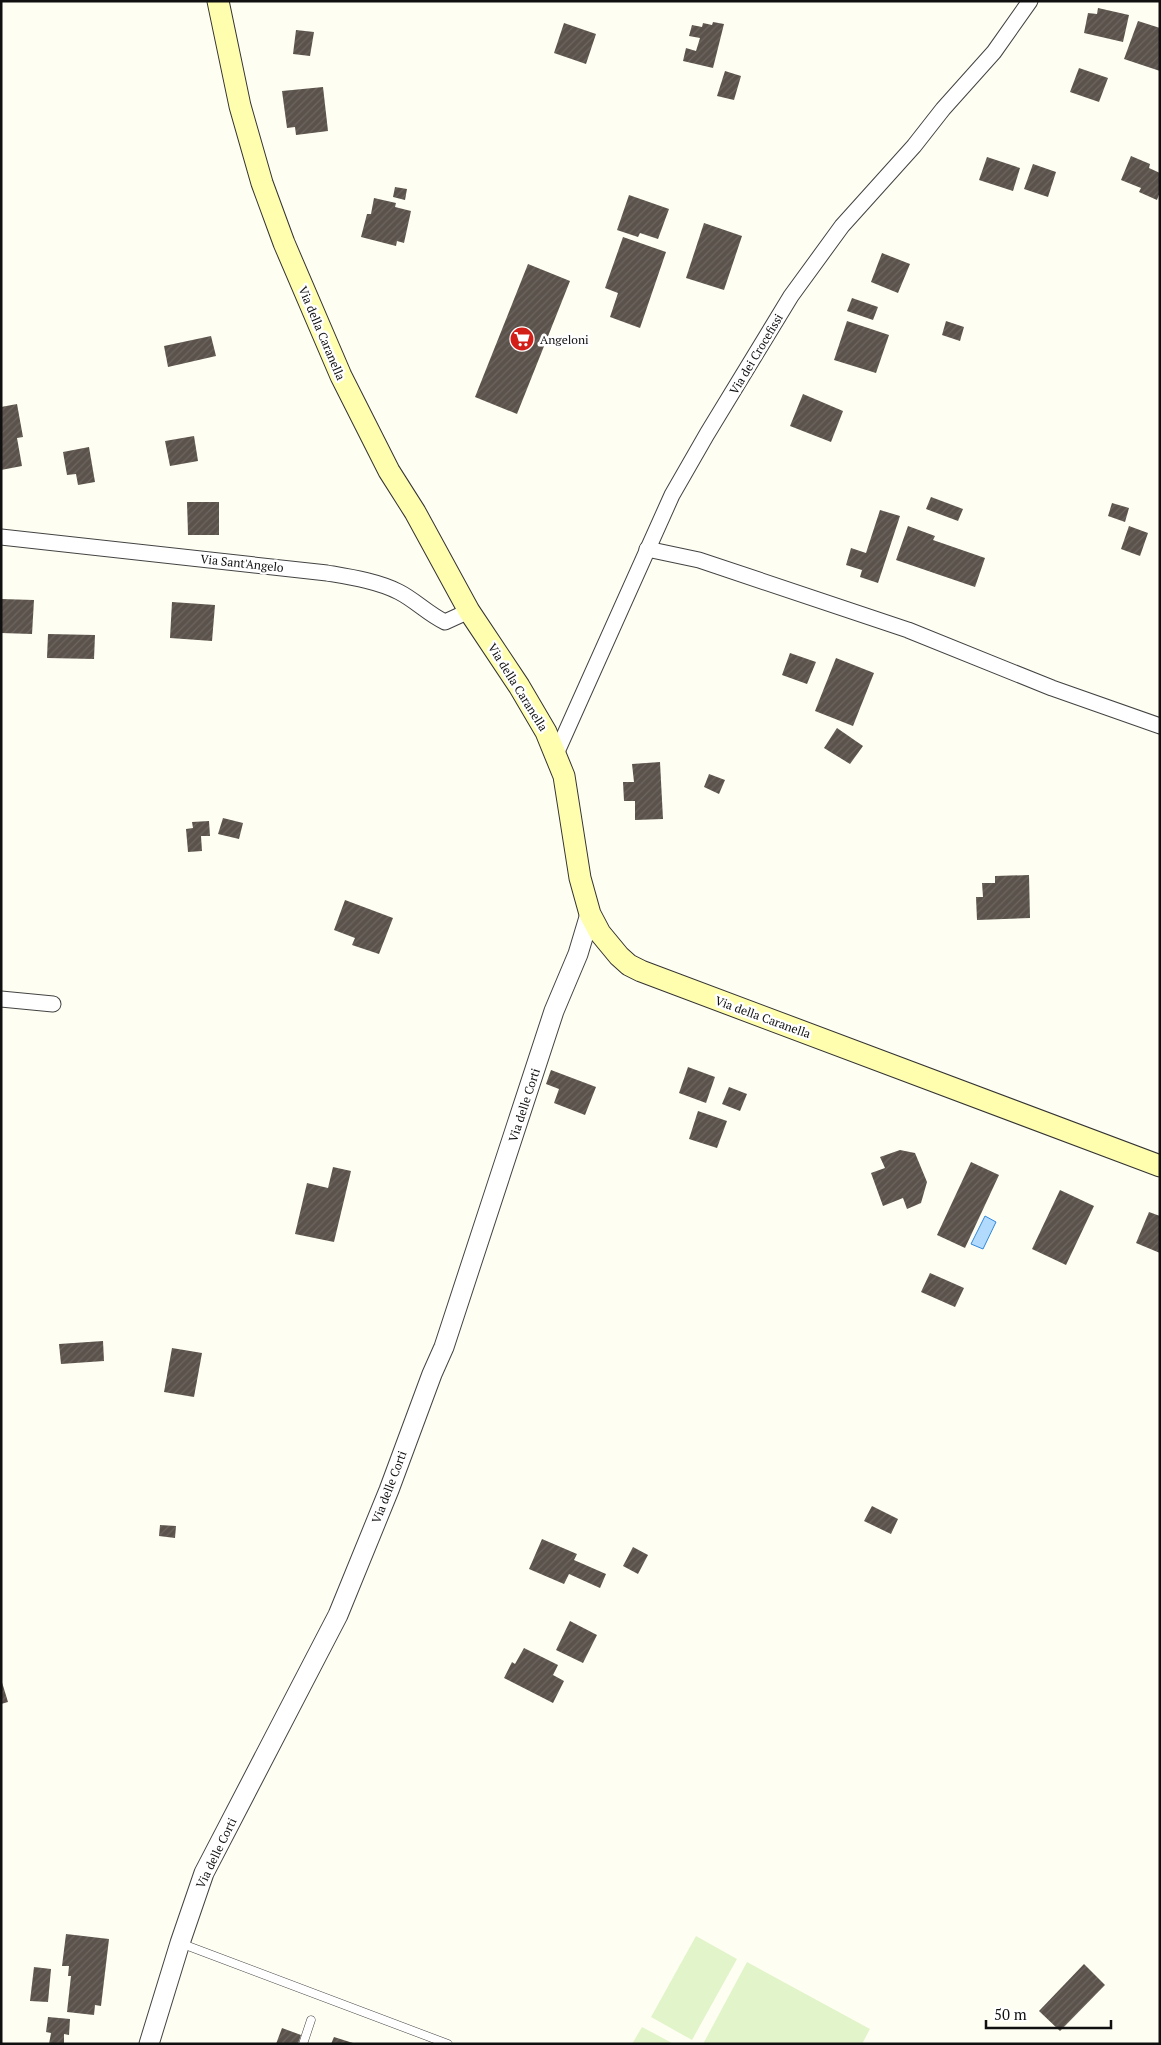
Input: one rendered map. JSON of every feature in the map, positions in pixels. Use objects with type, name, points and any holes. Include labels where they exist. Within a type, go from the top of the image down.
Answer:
[{"type":"main road","name":"Via della Caranella","points":[[218,1],[248,133],[262,183],[284,243],[353,402],[389,471],[415,512],[469,611],[536,714],[556,754],[564,776],[580,878],[590,914],[600,933],[612,945],[619,956],[635,968],[1160,1166]]},
{"type":"street","name":"Via dei Crocefissi","points":[[556,754],[672,495],[804,276],[856,210],[914,146],[943,109],[994,52],[1030,1]]},
{"type":"street","name":"Via Sant'Angelo","points":[[1,537],[326,573],[367,582],[399,592],[445,622],[469,611]]},
{"type":"street","points":[[647,549],[699,560],[908,630],[1052,688],[1160,726]]},
{"type":"street","name":"Via delle Corti","points":[[149,2044],[204,1873],[338,1615],[389,1490],[432,1374],[444,1347],[554,1011],[578,954],[590,914]]},
{"type":"street","points":[[1,1000],[52,1004]]},
{"type":"lane","points":[[180,1943],[448,2044]]},
{"type":"lane","points":[[303,2044],[311,2020]]},
{"type":"green space","points":[[696,1936],[737,1959],[692,2040],[651,2017]]},
{"type":"green space","points":[[747,1962],[870,2029],[862,2044],[703,2044]]},
{"type":"green space","points":[[642,2027],[674,2044],[632,2044]]},
{"type":"water","points":[[985,1216],[996,1222],[983,1249],[971,1244]]},
{"type":"building","points":[[1098,8],[1129,15],[1123,42],[1084,33],[1088,13],[1097,14]]},
{"type":"building","points":[[1138,21],[1160,28],[1160,71],[1124,59]]},
{"type":"building","points":[[713,22],[724,24],[713,68],[683,61],[686,48],[696,51],[700,38],[689,36],[692,25],[702,27],[703,23],[712,25]]},
{"type":"building","points":[[564,23],[596,34],[586,64],[554,53]]},
{"type":"building","points":[[296,30],[314,32],[310,56],[293,54]]},
{"type":"building","points":[[1079,68],[1108,78],[1099,102],[1070,92]]},
{"type":"building","points":[[725,71],[741,76],[734,100],[717,96]]},
{"type":"building","points":[[323,87],[328,131],[296,135],[295,127],[287,128],[282,91]]},
{"type":"building","points":[[1131,156],[1150,164],[1149,168],[1160,173],[1160,192],[1157,200],[1139,192],[1141,188],[1121,180]]},
{"type":"building","points":[[987,157],[1020,168],[1013,191],[979,180]]},
{"type":"building","points":[[1033,164],[1056,172],[1048,197],[1024,189]]},
{"type":"building","points":[[395,187],[407,189],[405,200],[393,197]]},
{"type":"building","points":[[629,195],[669,209],[658,239],[640,233],[638,237],[617,230]]},
{"type":"building","points":[[374,198],[396,203],[395,207],[411,211],[404,243],[397,241],[396,246],[361,237],[367,214],[371,214]]},
{"type":"building","points":[[704,223],[742,236],[724,290],[686,278]]},
{"type":"building","points":[[623,237],[666,252],[640,328],[610,317],[618,293],[605,288]]},
{"type":"building","points":[[882,253],[910,264],[898,293],[871,282]]},
{"type":"building","name":"Angeloni","points":[[528,264],[570,281],[517,414],[475,397]]},
{"type":"building","points":[[852,298],[878,307],[873,320],[847,311]]},
{"type":"building","points":[[847,321],[889,335],[876,373],[834,360]]},
{"type":"building","points":[[946,321],[964,327],[960,341],[942,335]]},
{"type":"building","points":[[211,336],[216,356],[168,367],[164,346]]},
{"type":"building","points":[[803,394],[843,411],[831,442],[790,426]]},
{"type":"building","points":[[17,404],[23,437],[17,438],[22,466],[1,470],[1,407]]},
{"type":"building","points":[[194,436],[198,461],[170,466],[165,441]]},
{"type":"building","points":[[89,447],[95,482],[78,485],[76,474],[67,475],[63,452]]},
{"type":"building","points":[[931,497],[963,509],[958,521],[926,509]]},
{"type":"building","points":[[187,502],[219,502],[219,535],[188,535]]},
{"type":"building","points":[[1112,503],[1129,508],[1125,522],[1108,516]]},
{"type":"building","points":[[880,510],[900,516],[878,583],[860,577],[862,570],[846,565],[851,548],[866,553]]},
{"type":"building","points":[[908,526],[935,536],[933,540],[985,558],[975,587],[896,560]]},
{"type":"building","points":[[1129,526],[1148,533],[1140,556],[1121,549]]},
{"type":"building","points":[[1,599],[34,600],[32,634],[1,633]]},
{"type":"building","points":[[172,602],[215,605],[212,641],[170,638]]},
{"type":"building","points":[[48,634],[95,635],[94,659],[47,658]]},
{"type":"building","points":[[790,653],[816,662],[807,684],[782,675]]},
{"type":"building","points":[[836,658],[874,673],[853,726],[815,711]]},
{"type":"building","points":[[837,728],[863,746],[850,764],[824,748]]},
{"type":"building","points":[[660,762],[663,819],[635,820],[635,801],[624,801],[623,782],[634,782],[632,764]]},
{"type":"building","points":[[709,774],[725,780],[719,794],[704,787]]},
{"type":"building","points":[[223,818],[243,823],[239,839],[218,834]]},
{"type":"building","points":[[209,821],[210,836],[201,836],[202,851],[188,852],[186,829],[193,828],[192,822]]},
{"type":"building","points":[[1029,875],[1030,918],[977,920],[976,897],[983,897],[982,883],[995,883],[995,876]]},
{"type":"building","points":[[345,900],[393,918],[379,954],[352,945],[355,938],[334,930]]},
{"type":"building","points":[[688,1067],[715,1077],[706,1103],[679,1093]]},
{"type":"building","points":[[551,1070],[596,1087],[585,1115],[554,1103],[559,1089],[546,1084]]},
{"type":"building","points":[[729,1087],[747,1094],[740,1111],[722,1104]]},
{"type":"building","points":[[698,1111],[727,1121],[717,1148],[689,1139]]},
{"type":"building","points":[[900,1150],[915,1153],[927,1182],[921,1203],[907,1209],[903,1198],[883,1206],[871,1173],[885,1168],[880,1157]]},
{"type":"building","points":[[971,1162],[999,1175],[965,1248],[937,1235]]},
{"type":"building","points":[[333,1167],[351,1171],[334,1242],[295,1234],[307,1183],[328,1188]]},
{"type":"building","points":[[1060,1190],[1094,1206],[1066,1265],[1032,1249]]},
{"type":"building","points":[[1149,1212],[1160,1216],[1160,1253],[1136,1243]]},
{"type":"building","points":[[930,1273],[964,1288],[955,1307],[921,1292]]},
{"type":"building","points":[[103,1341],[104,1361],[61,1364],[59,1344]]},
{"type":"building","points":[[172,1348],[202,1353],[194,1397],[164,1392]]},
{"type":"building","points":[[872,1506],[898,1519],[891,1534],[864,1521]]},
{"type":"building","points":[[160,1525],[176,1526],[175,1538],[159,1536]]},
{"type":"building","points":[[542,1539],[577,1554],[574,1560],[606,1574],[600,1588],[569,1574],[564,1584],[529,1569]]},
{"type":"building","points":[[633,1547],[648,1555],[638,1574],[623,1566]]},
{"type":"building","points":[[570,1621],[597,1635],[583,1663],[556,1650]]},
{"type":"building","points":[[524,1648],[558,1665],[553,1675],[564,1681],[553,1703],[504,1678],[512,1662],[515,1664]]},
{"type":"building","points":[[1,1679],[8,1702],[1,1704]]},
{"type":"building","points":[[66,1934],[109,1939],[101,2006],[95,2005],[94,2015],[67,2012],[71,1976],[68,1976],[69,1966],[62,1966]]},
{"type":"building","points":[[1084,1964],[1105,1985],[1060,2031],[1039,2011]]},
{"type":"building","points":[[34,1967],[51,1969],[48,2002],[30,2001]]},
{"type":"building","points":[[48,2017],[70,2019],[69,2035],[64,2034],[64,2044],[49,2044],[51,2033],[46,2032]]},
{"type":"building","points":[[282,2028],[301,2035],[298,2044],[276,2044]]},
{"type":"building","points":[[334,2037],[353,2043],[353,2044],[331,2044]]},
{"type":"place","name":"Angeloni","points":[[522,339]]}]
